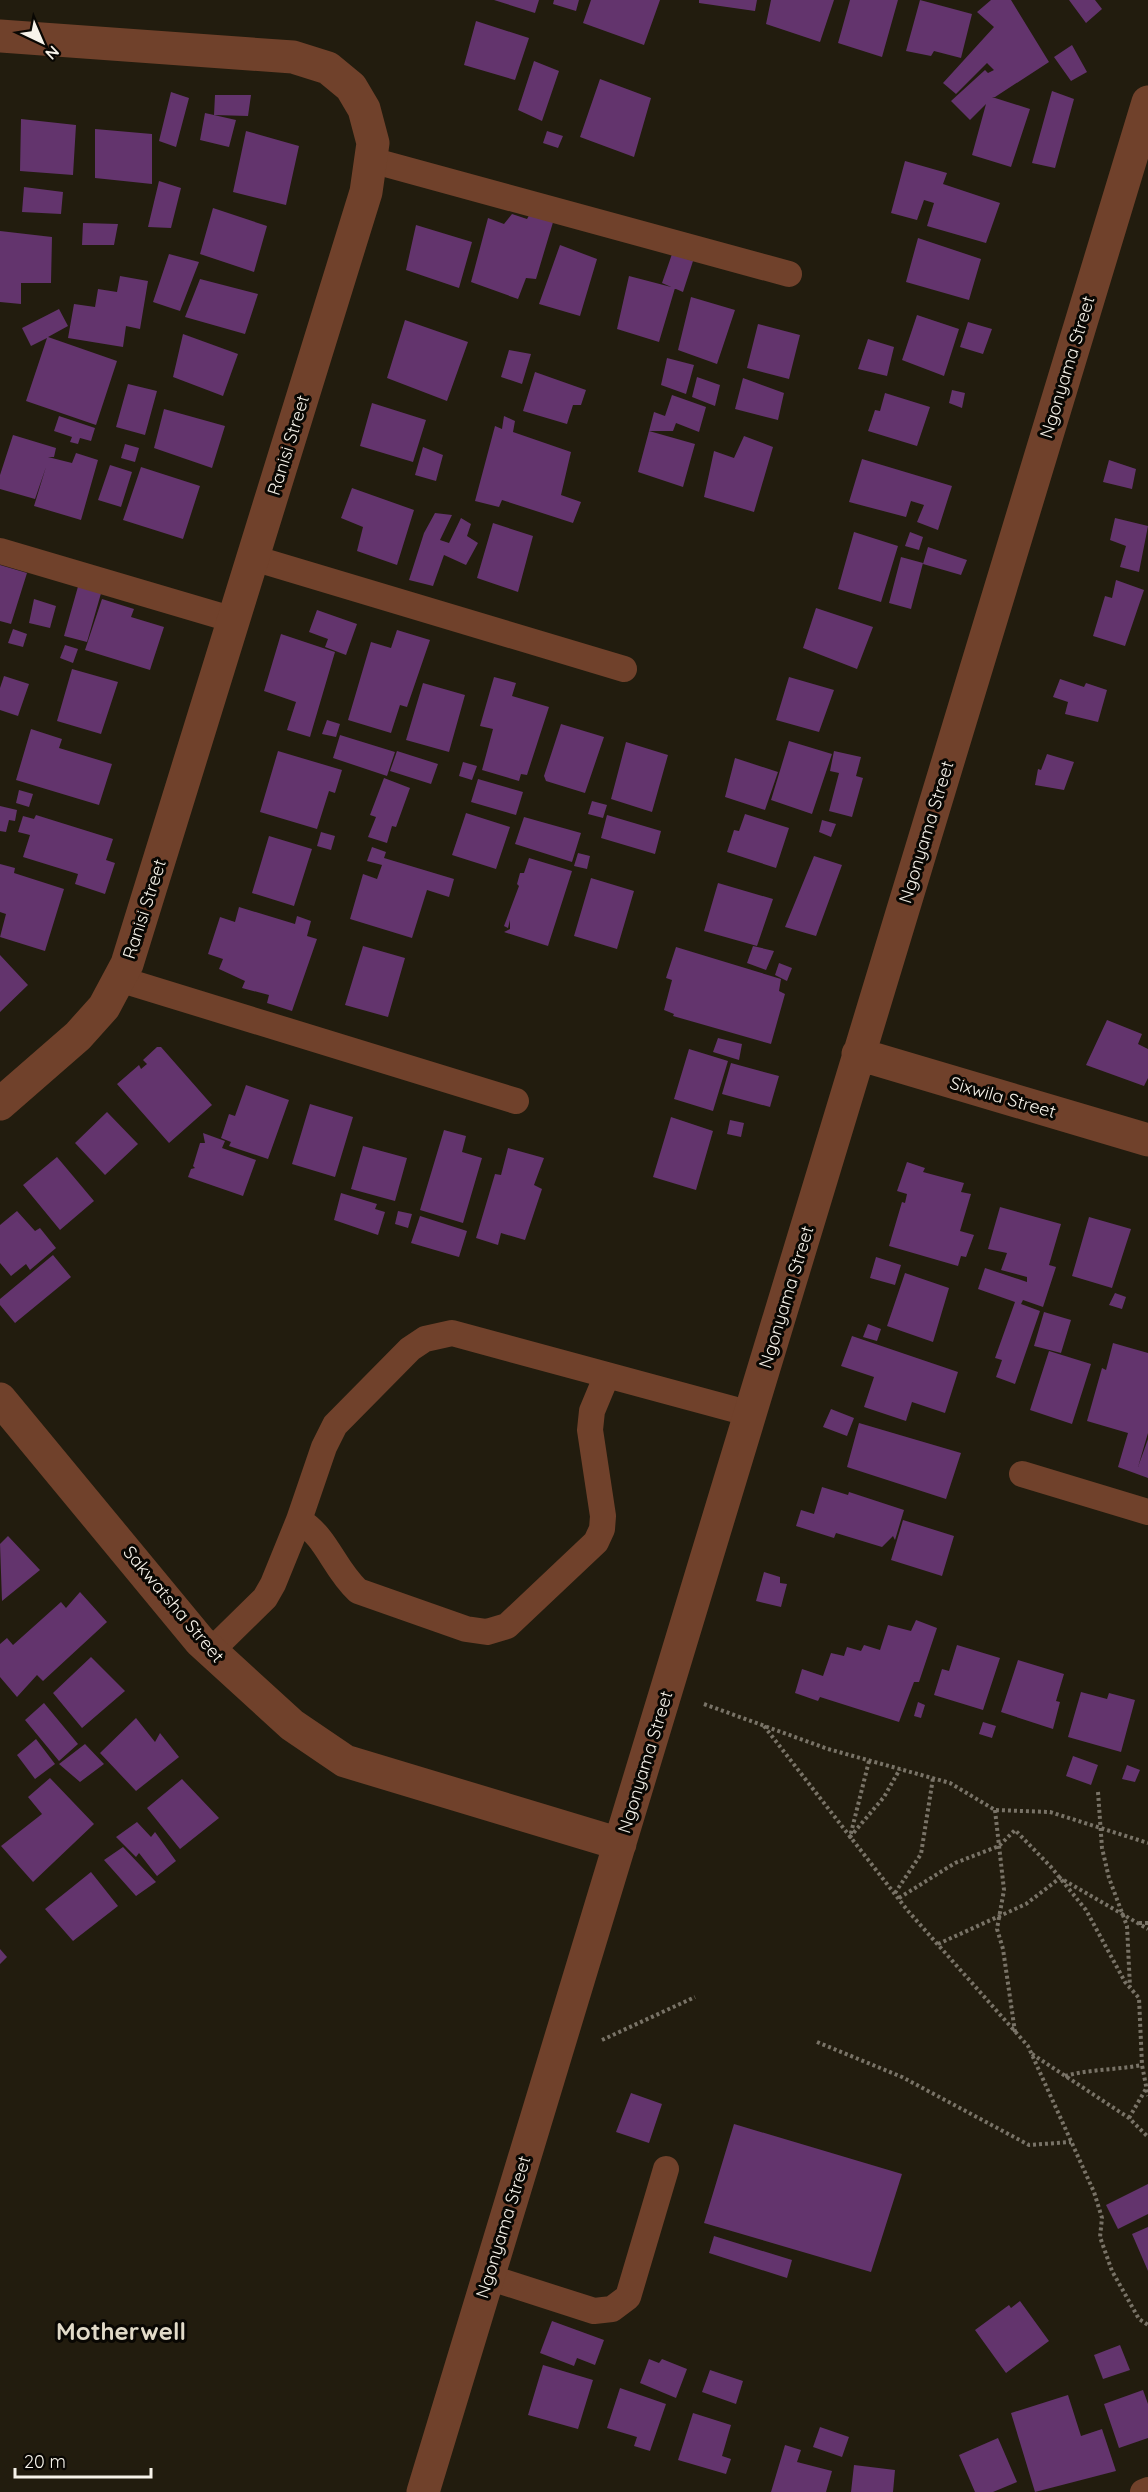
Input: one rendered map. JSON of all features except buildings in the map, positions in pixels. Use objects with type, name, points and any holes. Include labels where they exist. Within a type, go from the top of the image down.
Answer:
[{"type":"street","name":"Ranisi Street","points":[[0,36],[293,57],[328,68],[351,87],[364,109],[373,143],[366,192],[127,964],[104,1007],[78,1036],[0,1104]]},
{"type":"street","name":"Ngonyama Street","points":[[423,2492],[1148,102]]},
{"type":"street","name":"Sixwila Street","points":[[858,1054],[1148,1140]]},
{"type":"street","name":"Sakwatsha Street","points":[[0,1399],[211,1651],[292,1725],[345,1761],[620,1844]]},
{"type":"lane","points":[[371,160],[789,274]]},
{"type":"lane","points":[[0,551],[234,620]]},
{"type":"lane","points":[[253,558],[624,669]]},
{"type":"lane","points":[[119,979],[516,1101]]},
{"type":"lane","points":[[211,1651],[265,1598],[299,1520],[324,1447],[335,1425],[410,1349],[425,1340],[452,1333],[751,1413]]},
{"type":"lane","points":[[299,1520],[315,1530],[346,1580],[358,1591],[466,1629],[487,1632],[507,1626],[596,1542],[602,1529],[603,1516],[590,1430],[592,1411],[607,1375]]},
{"type":"lane","points":[[1022,1474],[1148,1512]]},
{"type":"lane","points":[[488,2277],[594,2311],[612,2310],[628,2297],[666,2169]]},
{"type":"lane","points":[[1143,2492],[1148,2490]]},
{"type":"path","points":[[667,1690],[869,1761],[950,1783],[995,1810],[1050,1812],[1148,1843]]},
{"type":"path","points":[[764,1726],[899,1898],[1015,2032],[1031,2054],[1095,2192],[1102,2218],[1100,2236],[1112,2271],[1139,2319],[1148,2325]]},
{"type":"path","points":[[850,1837],[869,1761]]},
{"type":"path","points":[[850,1837],[884,1797],[900,1769]]},
{"type":"path","points":[[895,1893],[921,1854],[933,1778]]},
{"type":"path","points":[[1098,1792],[1100,1828],[1109,1878],[1127,1926],[1130,1987]]},
{"type":"path","points":[[995,1810],[1004,1890],[997,1929],[1003,1949],[1015,2032]]},
{"type":"path","points":[[899,1898],[955,1863],[999,1846],[1015,1830],[1086,1910],[1130,1987],[1139,1998],[1143,2065],[1148,2096]]},
{"type":"path","points":[[1060,1878],[1148,1929]]},
{"type":"path","points":[[938,1944],[1026,1904],[1060,1878]]},
{"type":"path","points":[[1138,1923],[1148,1923]]},
{"type":"path","points":[[596,2043],[695,1997]]},
{"type":"path","points":[[817,2042],[902,2077],[1029,2145],[1071,2142]]},
{"type":"path","points":[[1031,2054],[1129,2118],[1148,2137]]},
{"type":"path","points":[[1065,2076],[1089,2070],[1104,2072],[1143,2065]]},
{"type":"path","points":[[1129,2118],[1147,2087]]},
{"type":"district","name":"Motherwell","points":[[121,2331]]}]
